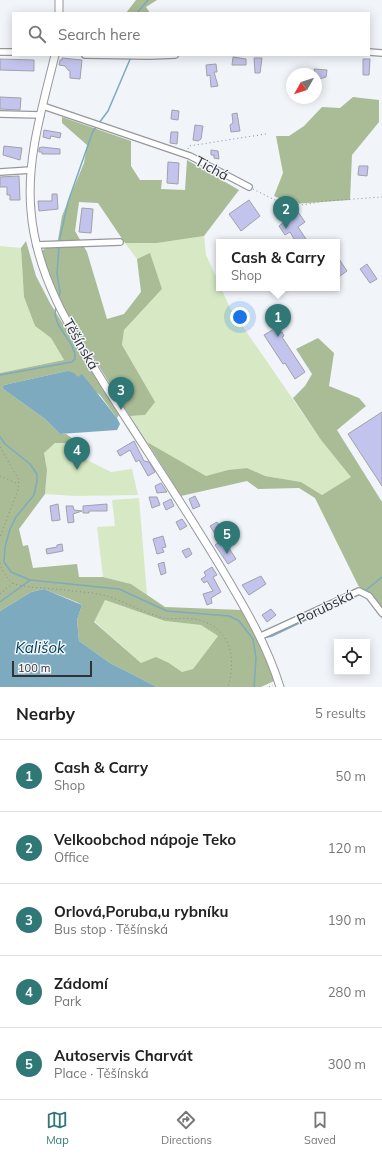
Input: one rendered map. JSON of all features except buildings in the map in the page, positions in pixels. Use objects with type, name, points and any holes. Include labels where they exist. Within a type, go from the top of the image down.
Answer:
[{"type":"main road","points":[[59,0],[59,12]]},
{"type":"main road","name":"Těšínská","points":[[55,56],[41,115],[31,170],[30,209],[36,245],[43,270],[52,292],[90,362],[210,550],[262,640],[280,687]]},
{"type":"street","points":[[0,52],[12,52]]},
{"type":"street","points":[[370,52],[382,53]]},
{"type":"street","name":"Tichá","points":[[43,106],[187,155],[249,187]]},
{"type":"street","points":[[0,114],[41,115]]},
{"type":"street","points":[[0,172],[31,170]]},
{"type":"street","points":[[36,245],[120,242]]},
{"type":"street","name":"Porubská","points":[[262,640],[360,591],[369,596],[382,612]]},
{"type":"path","points":[[187,155],[189,146],[266,134]]},
{"type":"path","points":[[249,187],[278,201],[301,206],[326,201],[382,197]]},
{"type":"path","points":[[0,447],[19,480],[19,484],[0,537]]},
{"type":"path","points":[[0,476],[19,484]]},
{"type":"path","points":[[0,563],[1,568],[13,583],[106,596],[164,618],[193,618],[208,622],[218,628],[224,636],[232,657],[231,676],[228,687]]},
{"type":"path","points":[[0,594],[13,583]]},
{"type":"green space","points":[[136,0],[157,0],[146,7],[149,12],[127,12]]},
{"type":"green space","points":[[353,97],[379,100],[379,122],[352,155],[350,200],[293,204],[274,196],[283,173],[276,136],[289,136],[304,126],[322,107],[340,108]]},
{"type":"green space","points":[[62,117],[131,141],[131,166],[140,180],[162,180],[161,189],[185,190],[187,160],[239,190],[204,236],[157,243],[125,243],[98,203],[79,202],[75,231],[87,252],[107,319],[124,314],[141,292],[137,259],[150,253],[162,289],[124,330],[122,345],[155,402],[145,415],[130,416],[75,328],[53,286],[40,252],[58,240],[62,216],[84,163],[87,145],[62,123]]},
{"type":"green space","points":[[204,236],[206,255],[216,277],[216,291],[222,291],[230,308],[321,440],[352,477],[322,495],[301,482],[265,476],[247,468],[228,470],[206,477],[147,442],[130,416],[145,415],[122,345],[124,330],[162,289],[149,254],[137,259],[125,243],[157,243]]},
{"type":"green space","points":[[26,241],[36,276],[50,303],[119,415],[117,418],[100,395],[67,371],[4,385],[2,388],[45,419],[60,434],[66,434],[79,443],[55,443],[44,453],[47,470],[45,494],[19,529],[23,546],[28,545],[33,568],[77,564],[79,577],[103,577],[131,584],[165,607],[242,610],[262,649],[274,681],[261,687],[157,687],[110,663],[79,641],[77,620],[82,605],[68,598],[44,589],[31,592],[0,611],[0,373],[64,360],[51,338],[35,326],[24,297],[21,248]],"holes":[[[105,600],[165,621],[201,625],[218,636],[193,669],[182,672],[169,663],[156,657],[141,663],[94,622]]]},
{"type":"green space","points":[[0,246],[21,248],[24,297],[35,326],[51,338],[64,360],[0,373]]},
{"type":"green space","points":[[318,338],[334,353],[329,386],[359,398],[366,406],[337,430],[382,502],[382,619],[358,585],[315,498],[299,488],[258,489],[247,481],[181,496],[147,442],[206,476],[228,470],[247,468],[265,476],[301,482],[322,495],[351,477],[321,440],[293,398],[305,386],[312,374],[296,349]]},
{"type":"green space","points":[[55,443],[79,443],[81,457],[111,472],[132,469],[138,495],[76,496],[45,494],[47,470],[44,453]]},
{"type":"green space","points":[[139,498],[147,595],[131,584],[103,577],[97,527],[115,526],[112,500]]},
{"type":"green space","points":[[105,600],[165,621],[201,625],[218,636],[193,669],[182,672],[169,663],[141,663],[94,621]]},
{"type":"water","points":[[67,371],[74,373],[78,377],[82,374],[117,418],[120,424],[117,430],[60,434],[45,419],[2,388],[4,385]]},
{"type":"water","name":"Kališok","points":[[44,589],[82,605],[77,620],[79,641],[110,663],[157,687],[0,687],[0,611],[31,592]]},
{"type":"waterway","points":[[138,12],[148,0]]},
{"type":"waterway","points":[[99,123],[108,111],[131,57]]},
{"type":"waterway","points":[[59,242],[68,202],[93,131],[97,126]]},
{"type":"waterway","points":[[59,246],[57,274],[60,292],[59,297]]},
{"type":"waterway","points":[[0,375],[72,362],[75,359],[75,352],[57,321],[55,314],[56,307]]},
{"type":"waterway","points":[[0,437],[5,444],[30,464],[37,474],[34,495],[16,517],[10,529],[5,547],[4,562],[11,572],[30,580],[119,589],[167,611],[229,616],[239,621],[253,639],[256,658],[254,687]]},
{"type":"waterway","points":[[365,591],[382,577]]},
{"type":"waterway","points":[[0,602],[29,581]]},
{"type":"waterway","points":[[263,638],[272,636],[360,594]]},
{"type":"place","name":"Velkoobchod nápoje Teko","points":[[286,229]]},
{"type":"place","name":"Cash & Carry","points":[[278,337]]},
{"type":"place","name":"Orlová,Poruba,u rybníku","points":[[121,410]]},
{"type":"place","name":"Zádomí","points":[[77,470]]},
{"type":"place","name":"Autoservis Charvát","points":[[227,554]]}]
